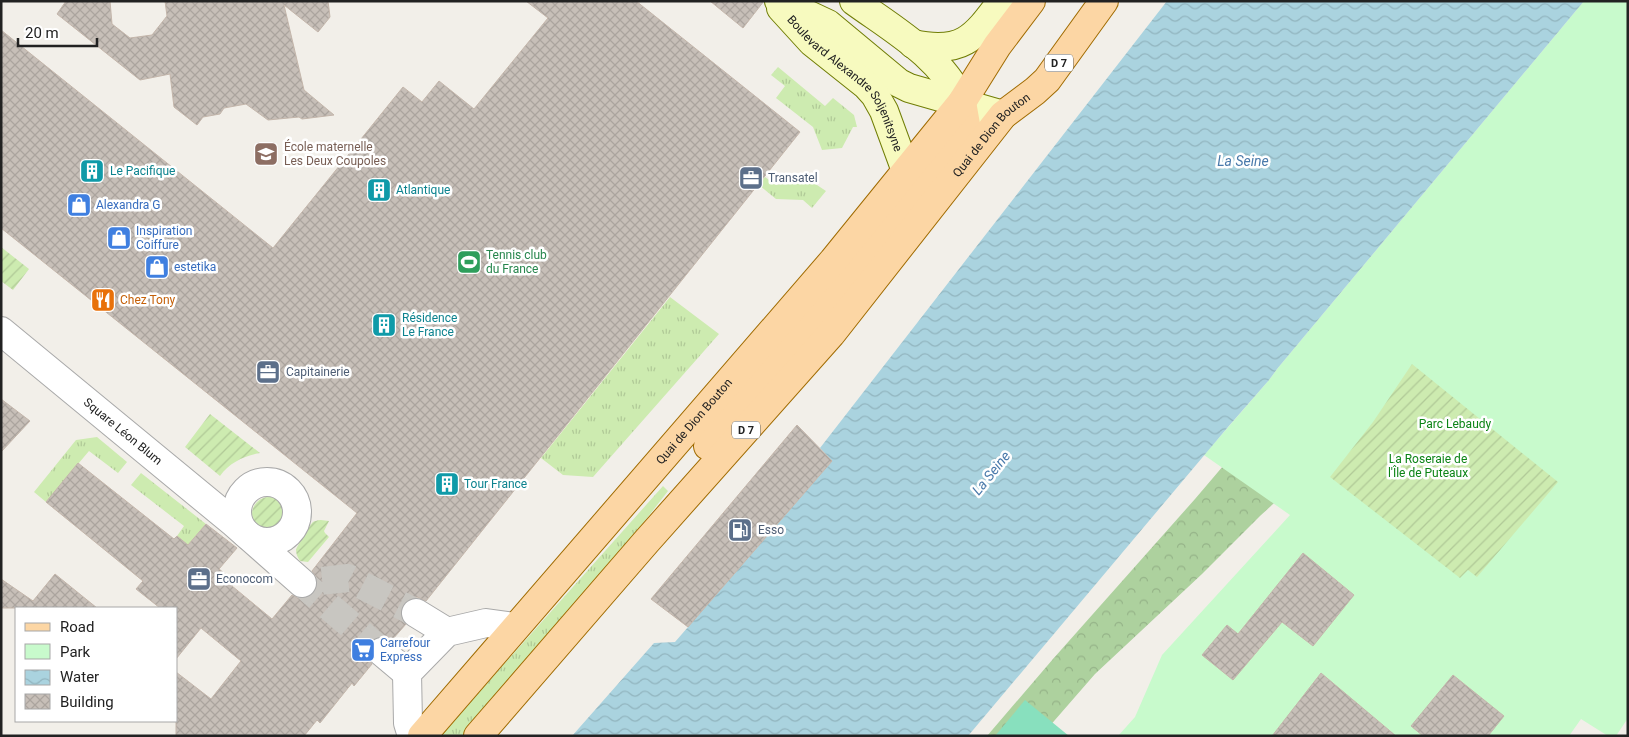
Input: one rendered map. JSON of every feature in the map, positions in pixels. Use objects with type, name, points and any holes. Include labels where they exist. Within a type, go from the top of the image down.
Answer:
[{"type":"main road","name":"Boulevard Alexandre Soljenitsyne","points":[[777,1],[828,24],[899,83],[909,88],[1003,115]]},
{"type":"main road","name":"Boulevard Alexandre Soljenitsyne","points":[[777,1],[812,42],[866,85],[875,95],[884,111],[906,171]]},
{"type":"main road","points":[[854,1],[914,44],[943,71],[954,86],[962,102]]},
{"type":"main road","points":[[914,44],[944,47],[956,46],[970,40],[1002,1]]},
{"type":"main road","name":"Quai de Dion Bouton","points":[[422,736],[833,261],[962,102],[997,46],[1031,1]]},
{"type":"main road","name":"Quai de Dion Bouton","points":[[478,736],[646,542],[831,334],[1003,115],[1018,105],[1047,80],[1104,1]]},
{"type":"main road","name":"Quai de Dion Bouton","points":[[646,542],[695,462],[958,144],[966,125],[962,102]]},
{"type":"street","name":"Square Léon Blum","points":[[1,331],[245,532],[302,583]]},
{"type":"street","points":[[416,612],[447,632]]},
{"type":"street","points":[[412,736],[408,723],[407,673],[447,632],[486,623],[515,627]]},
{"type":"street","points":[[382,652],[407,673]]},
{"type":"green space","name":"Parc Lebaudy","points":[[1584,1],[1628,1],[1628,718],[1616,736],[1608,736],[1581,719],[1569,736],[1118,736],[1135,717],[1162,655],[1290,515],[1204,455],[1269,380]]},
{"type":"green space","points":[[778,67],[825,106],[833,98],[854,115],[857,127],[853,127],[842,148],[822,150],[813,127],[776,98],[785,86],[771,75]]},
{"type":"green space","points":[[765,177],[776,185],[808,179],[826,191],[812,208],[803,200],[776,199],[759,185]]},
{"type":"green space","points":[[1,247],[29,269],[13,290],[1,281]]},
{"type":"green space","points":[[670,297],[719,334],[593,477],[563,475],[541,458]]},
{"type":"green space","points":[[1356,310],[1329,453],[1260,516],[1202,574],[1095,674],[1041,736],[987,736],[1195,499]]},
{"type":"green space","name":"La Roseraie de l'Île de Puteaux","points":[[1412,364],[1558,482],[1477,577],[1468,570],[1460,578],[1330,477],[1373,422]]},
{"type":"green space","points":[[210,414],[260,453],[237,461],[220,476],[185,447]]},
{"type":"green space","points":[[97,437],[127,462],[118,473],[89,451],[46,502],[34,492],[76,440]]},
{"type":"green space","points":[[141,473],[206,524],[188,545],[177,536],[184,526],[131,485]]},
{"type":"green space","points":[[663,486],[668,491],[581,603],[463,736],[440,736]]},
{"type":"green space","points":[[269,497],[281,502],[286,514],[281,526],[269,531],[257,526],[252,514],[257,502]]},
{"type":"green space","points":[[321,520],[329,521],[324,531],[329,537],[308,562],[300,561],[296,553],[297,548],[312,523]]},
{"type":"green space","points":[[1025,700],[1069,736],[995,736]]},
{"type":"water","name":"La Seine","points":[[1167,1],[1584,1],[1269,380],[968,736],[572,736],[654,643],[675,642],[832,461],[820,448]]},
{"type":"building","points":[[66,1],[110,1],[112,24],[130,38],[152,35],[167,16],[165,1],[328,1],[330,17],[318,32],[284,5],[304,90],[334,115],[302,119],[299,117],[268,120],[246,104],[224,108],[220,114],[203,117],[197,125],[174,107],[170,74],[140,80],[57,14]]},
{"type":"building","name":"Résidence Le France","points":[[526,1],[636,1],[800,132],[426,601],[417,597],[408,600],[403,604],[400,612],[402,620],[406,624],[392,640],[385,637],[377,637],[370,642],[367,657],[372,664],[354,686],[352,683],[320,723],[317,720],[304,736],[176,736],[176,722],[178,722],[178,674],[211,699],[241,661],[201,628],[178,657],[178,607],[159,607],[136,589],[143,581],[46,502],[78,463],[174,539],[177,536],[188,545],[206,524],[237,548],[219,569],[235,582],[232,586],[272,619],[292,595],[298,598],[306,598],[314,593],[317,587],[317,578],[312,571],[357,513],[1,228],[1,30],[273,248],[403,87],[422,102],[439,81],[474,109],[548,18]]},
{"type":"building","points":[[710,1],[764,1],[743,28]]},
{"type":"building","points":[[1,399],[30,421],[1,452]]},
{"type":"building","name":"Esso","points":[[797,425],[832,461],[688,627],[651,599]]},
{"type":"building","points":[[1303,553],[1354,595],[1313,646],[1282,622],[1233,680],[1202,655],[1227,625],[1238,634]]},
{"type":"building","points":[[55,574],[96,607],[1,608],[1,579],[33,601]]},
{"type":"building","points":[[1321,673],[1396,736],[1272,736]]},
{"type":"building","points":[[1453,675],[1504,716],[1488,736],[1423,736],[1411,726]]},
{"type":"tunnel","points":[[382,652],[302,583],[348,578],[416,613]]},
{"type":"place","name":"École maternelle Les Deux Coupoles","points":[[266,154]]},
{"type":"place","name":"Le Pacifique","points":[[92,171]]},
{"type":"place","name":"Transatel","points":[[751,178]]},
{"type":"place","name":"Atlantique","points":[[379,190]]},
{"type":"place","name":"Alexandra G","points":[[79,205]]},
{"type":"place","name":"Inspiration Coiffure","points":[[119,238]]},
{"type":"place","name":"Tennis club du France","points":[[469,262]]},
{"type":"place","name":"estetika","points":[[157,267]]},
{"type":"place","name":"Chez Tony","points":[[103,300]]},
{"type":"place","name":"Résidence Le France","points":[[384,325]]},
{"type":"place","name":"Capitainerie","points":[[268,372]]},
{"type":"place","name":"Tour France","points":[[447,484]]},
{"type":"place","name":"Esso","points":[[740,530]]},
{"type":"place","name":"Econocom","points":[[199,579]]},
{"type":"place","name":"Carrefour Express","points":[[363,650]]}]
